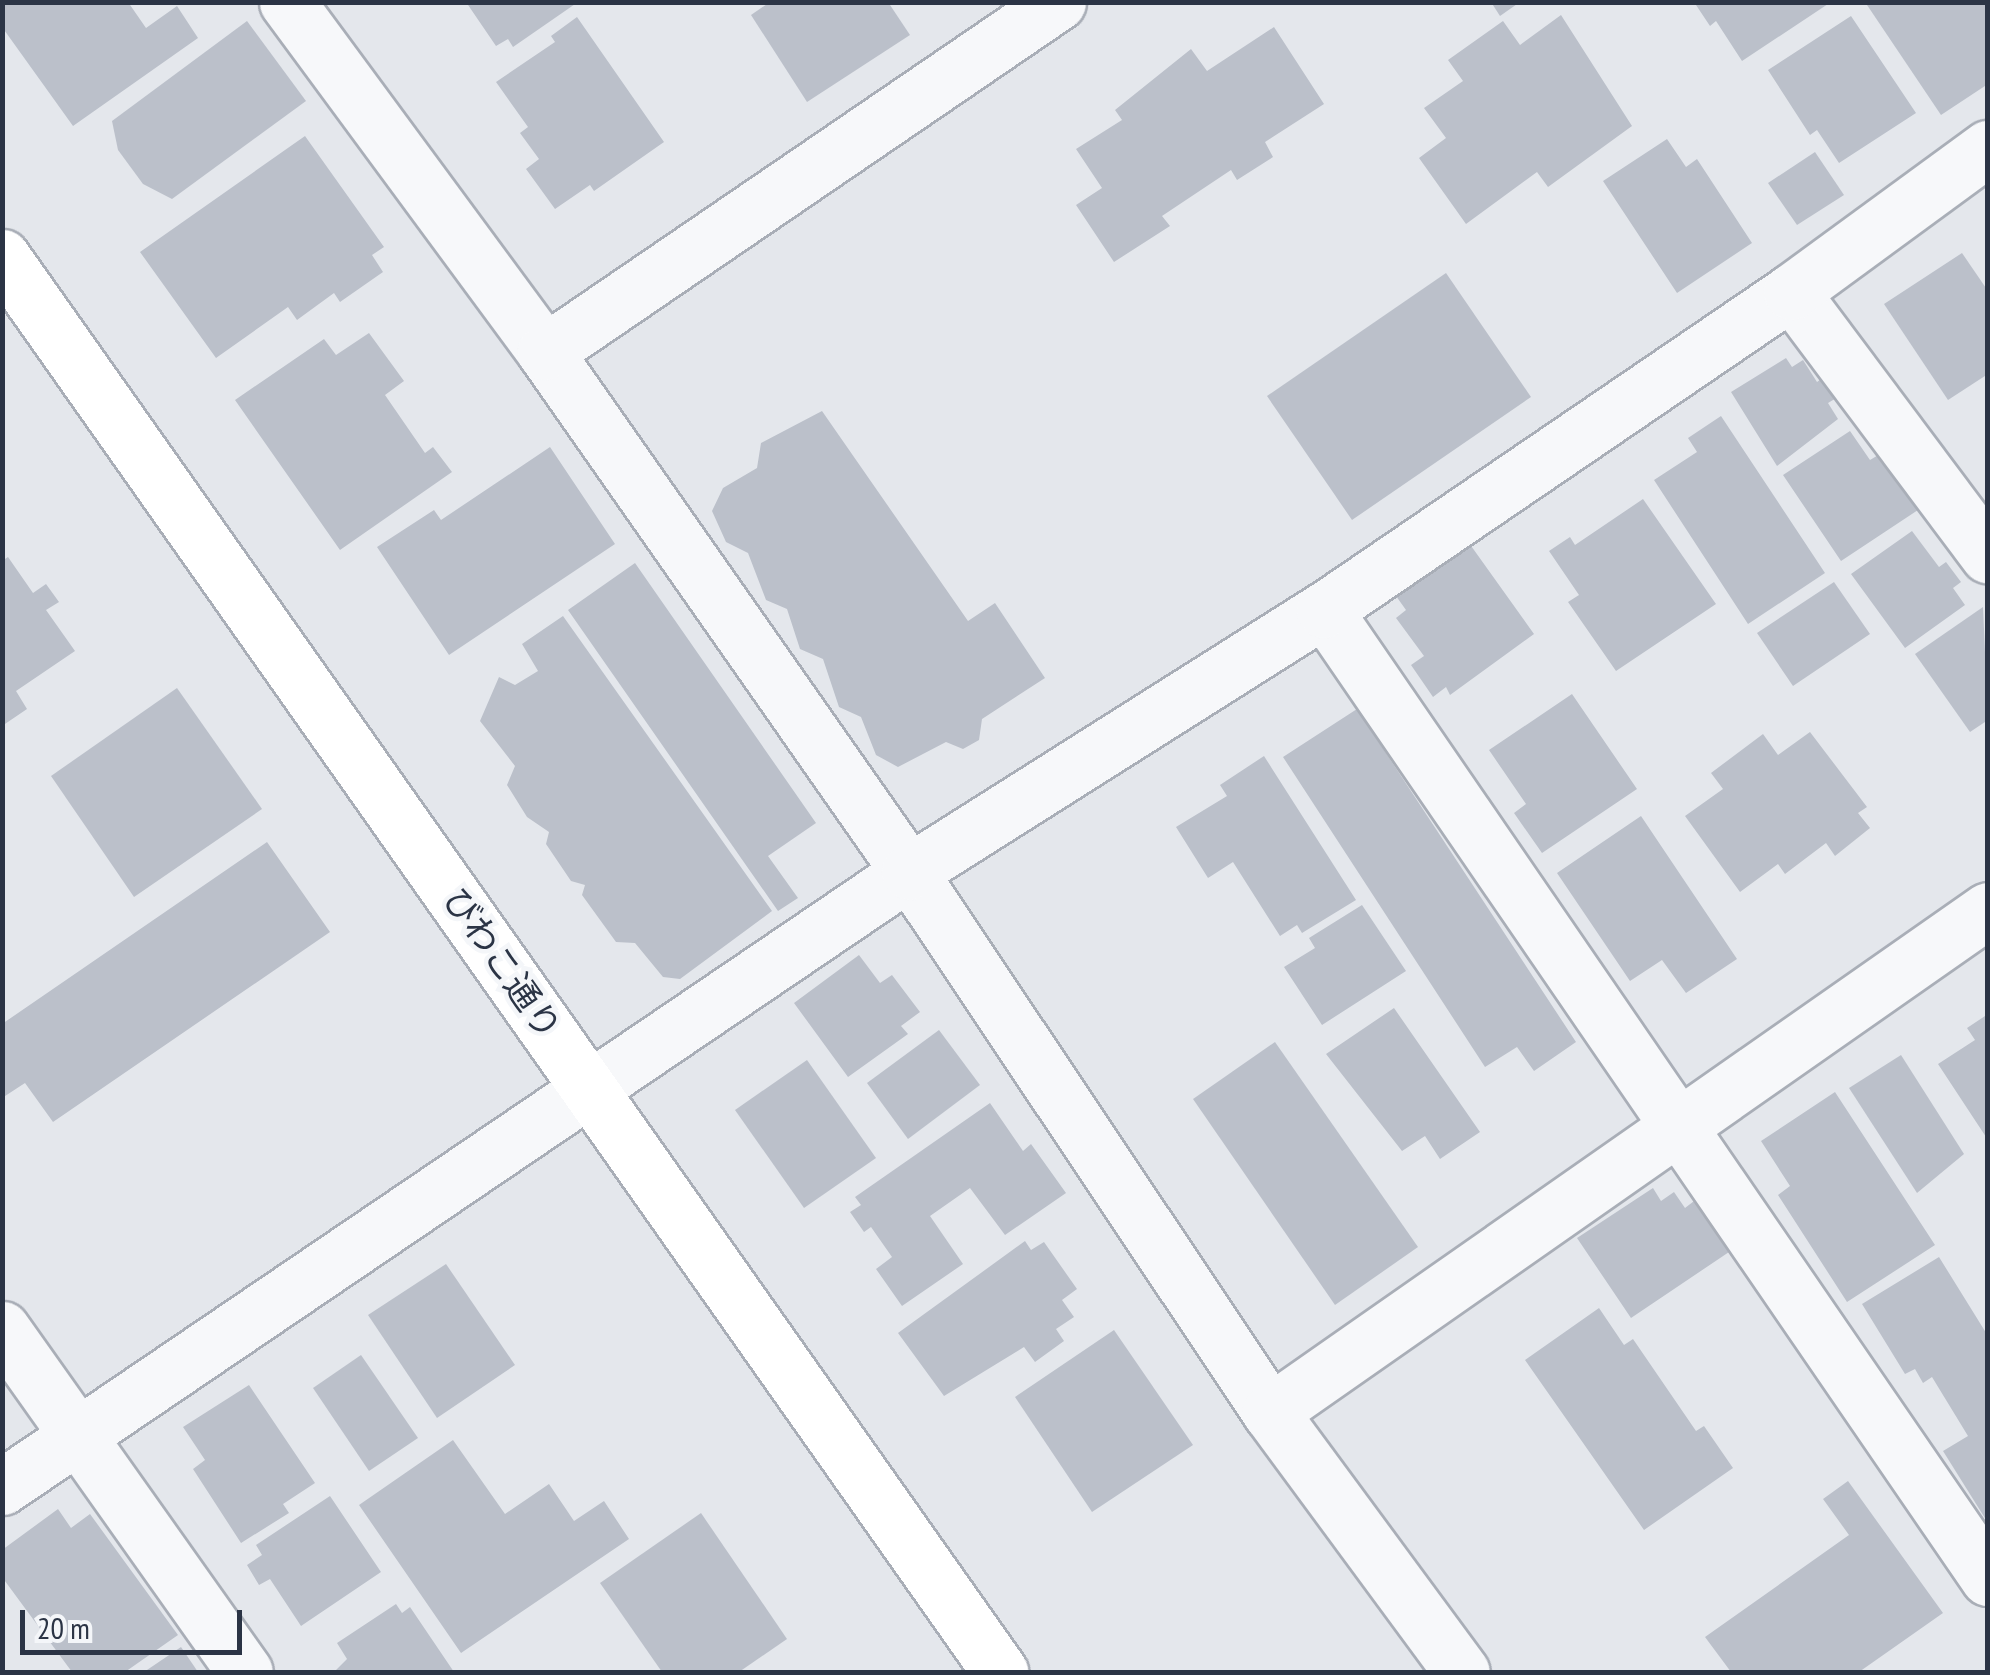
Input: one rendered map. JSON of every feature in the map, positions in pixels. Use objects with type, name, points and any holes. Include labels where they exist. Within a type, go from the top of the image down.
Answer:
[{"type":"street","points":[[286,2],[546,352],[909,872],[1270,1412],[1462,1672]]},
{"type":"street","points":[[546,352],[1058,2]]},
{"type":"street","points":[[2,1487],[74,1434],[909,872],[1324,610],[1791,292],[1988,148]]},
{"type":"street","name":"びわこ通り","points":[[2,257],[592,1088],[1000,1672]]},
{"type":"street","points":[[1791,292],[1988,555]]},
{"type":"street","points":[[1324,610],[1680,1122],[1988,1578]]},
{"type":"street","points":[[1270,1412],[1988,910]]},
{"type":"street","points":[[2,1329],[245,1672]]},
{"type":"building","points":[[2,2],[128,2],[146,28],[177,6],[198,38],[73,126],[2,27]]},
{"type":"building","points":[[466,2],[578,2],[513,47],[508,39],[496,46]]},
{"type":"building","points":[[770,2],[888,2],[910,35],[807,102],[751,15]]},
{"type":"building","points":[[1491,2],[1520,2],[1500,16]]},
{"type":"building","points":[[1694,2],[1831,2],[1742,61],[1716,21],[1710,26]]},
{"type":"building","points":[[1865,2],[1988,2],[1988,84],[1941,115]]},
{"type":"building","points":[[1561,15],[1632,126],[1548,187],[1537,172],[1466,224],[1419,158],[1446,138],[1424,108],[1463,81],[1448,60],[1503,21],[1520,45]]},
{"type":"building","points":[[1851,16],[1916,113],[1839,163],[1817,130],[1810,135],[1768,70]]},
{"type":"building","points":[[577,17],[664,142],[594,191],[590,185],[555,209],[526,169],[539,159],[520,133],[528,127],[496,82],[555,42],[551,36]]},
{"type":"building","points":[[247,21],[306,101],[172,199],[143,184],[118,150],[112,121]]},
{"type":"building","points":[[1274,27],[1324,104],[1265,142],[1273,157],[1237,180],[1231,170],[1162,216],[1170,226],[1114,262],[1076,205],[1102,188],[1076,149],[1122,120],[1115,110],[1191,49],[1207,71]]},
{"type":"building","points":[[305,136],[384,247],[372,255],[383,272],[340,302],[334,293],[297,320],[288,307],[216,358],[140,252]]},
{"type":"building","points":[[1667,139],[1686,167],[1697,159],[1752,243],[1677,293],[1603,181]]},
{"type":"building","points":[[1815,152],[1844,195],[1797,225],[1768,183]]},
{"type":"building","points":[[1962,253],[1988,291],[1988,374],[1948,400],[1884,304]]},
{"type":"building","points":[[1446,273],[1531,397],[1352,520],[1267,396]]},
{"type":"building","points":[[369,333],[404,381],[385,395],[425,453],[433,447],[452,472],[340,550],[235,400],[324,339],[336,355]]},
{"type":"building","points":[[1786,358],[1792,367],[1803,360],[1817,382],[1824,377],[1838,397],[1828,403],[1838,419],[1777,466],[1731,392]]},
{"type":"building","points":[[822,411],[968,621],[995,603],[1045,678],[982,719],[979,740],[963,749],[946,742],[898,767],[876,755],[861,717],[839,707],[823,659],[800,649],[787,609],[766,600],[748,553],[726,542],[712,511],[723,488],[757,468],[761,443]]},
{"type":"building","points":[[1721,416],[1825,573],[1748,624],[1654,480],[1697,452],[1688,438]]},
{"type":"building","points":[[1850,431],[1870,460],[1880,454],[1918,510],[1841,561],[1783,475]]},
{"type":"building","points":[[550,447],[615,544],[449,655],[377,547],[434,510],[441,520]]},
{"type":"building","points":[[1643,499],[1716,604],[1616,671],[1568,602],[1579,595],[1549,551],[1570,537],[1575,545]]},
{"type":"building","points":[[1912,531],[1939,567],[1946,562],[1961,582],[1953,588],[1965,605],[1905,648],[1851,574]]},
{"type":"building","points":[[1469,543],[1534,634],[1450,695],[1446,687],[1433,697],[1411,665],[1424,656],[1396,618],[1406,610],[1396,596]]},
{"type":"building","points":[[8,557],[33,593],[46,584],[59,602],[46,610],[75,651],[16,691],[27,709],[2,726],[2,561]]},
{"type":"building","points":[[635,563],[816,823],[768,856],[798,898],[778,911],[568,610]]},
{"type":"building","points":[[1834,582],[1870,634],[1793,686],[1757,633]]},
{"type":"building","points":[[1983,607],[1988,720],[1970,732],[1915,654]]},
{"type":"building","points":[[563,616],[772,911],[680,979],[663,977],[635,943],[616,942],[582,895],[585,885],[571,881],[546,844],[549,832],[527,817],[507,785],[515,766],[480,721],[499,677],[515,685],[538,671],[522,644]]},
{"type":"building","points":[[177,688],[262,809],[134,897],[51,776]]},
{"type":"building","points":[[1572,694],[1637,789],[1542,853],[1514,813],[1526,804],[1489,750]]},
{"type":"building","points":[[1357,709],[1576,1042],[1534,1071],[1517,1047],[1485,1067],[1283,757]]},
{"type":"building","points":[[1810,732],[1867,807],[1858,813],[1870,828],[1835,856],[1826,843],[1785,874],[1778,864],[1740,892],[1685,816],[1723,789],[1711,773],[1763,734],[1778,755]]},
{"type":"building","points":[[1264,756],[1356,900],[1302,933],[1297,925],[1280,936],[1233,862],[1208,878],[1176,827],[1227,796],[1220,785]]},
{"type":"building","points":[[1641,816],[1737,959],[1686,993],[1662,960],[1630,981],[1557,873]]},
{"type":"building","points":[[267,842],[330,932],[53,1122],[25,1083],[2,1098],[2,1024]]},
{"type":"building","points":[[1362,905],[1406,971],[1322,1025],[1284,967],[1315,948],[1309,938]]},
{"type":"building","points":[[859,955],[880,983],[892,975],[920,1012],[901,1026],[908,1034],[848,1077],[794,1003]]},
{"type":"building","points":[[1394,1008],[1480,1132],[1440,1159],[1425,1136],[1402,1151],[1326,1054]]},
{"type":"building","points":[[1988,1014],[1988,1140],[1938,1064],[1975,1040],[1967,1028]]},
{"type":"building","points":[[939,1030],[980,1085],[908,1139],[867,1083]]},
{"type":"building","points":[[1275,1042],[1418,1247],[1335,1305],[1193,1099]]},
{"type":"building","points":[[1901,1055],[1964,1154],[1917,1193],[1849,1088]]},
{"type":"building","points":[[807,1060],[876,1158],[804,1208],[735,1110]]},
{"type":"building","points":[[1835,1092],[1935,1245],[1847,1302],[1778,1195],[1790,1186],[1761,1141]]},
{"type":"building","points":[[990,1103],[1023,1151],[1031,1144],[1066,1193],[1005,1235],[970,1188],[930,1216],[963,1264],[902,1306],[876,1269],[892,1257],[871,1227],[864,1232],[850,1212],[861,1205],[855,1197]]},
{"type":"building","points":[[1653,1188],[1661,1201],[1674,1192],[1685,1208],[1698,1198],[1732,1250],[1631,1318],[1577,1238]]},
{"type":"building","points":[[1025,1241],[1031,1250],[1044,1242],[1077,1289],[1062,1300],[1074,1317],[1056,1329],[1064,1341],[1035,1362],[1024,1347],[944,1396],[898,1333]]},
{"type":"building","points":[[1939,1257],[1988,1336],[1988,1523],[1943,1451],[1968,1436],[1932,1377],[1923,1383],[1915,1369],[1905,1374],[1862,1304]]},
{"type":"building","points":[[446,1264],[515,1365],[437,1418],[368,1315]]},
{"type":"building","points":[[1599,1308],[1624,1345],[1633,1339],[1696,1431],[1704,1426],[1733,1468],[1644,1530],[1525,1360]]},
{"type":"building","points":[[1114,1330],[1193,1445],[1092,1512],[1015,1397]]},
{"type":"building","points":[[361,1355],[418,1438],[369,1471],[313,1388]]},
{"type":"building","points":[[249,1385],[315,1483],[283,1504],[289,1513],[241,1543],[193,1469],[205,1460],[183,1427]]},
{"type":"building","points":[[453,1440],[505,1514],[549,1484],[574,1521],[604,1501],[629,1539],[461,1653],[359,1505]]},
{"type":"building","points":[[1848,1481],[1943,1613],[1859,1672],[1731,1672],[1705,1637],[1849,1535],[1823,1499]]},
{"type":"building","points":[[330,1496],[381,1572],[301,1626],[270,1579],[259,1585],[247,1565],[262,1555],[256,1545]]},
{"type":"building","points":[[58,1509],[71,1528],[90,1514],[178,1635],[125,1672],[72,1672],[2,1577],[2,1550]]},
{"type":"building","points":[[701,1513],[787,1639],[739,1672],[662,1672],[600,1583]]},
{"type":"building","points":[[396,1604],[402,1613],[410,1607],[454,1672],[334,1672],[347,1659],[337,1643]]},
{"type":"building","points":[[181,1647],[198,1672],[144,1672]]}]
